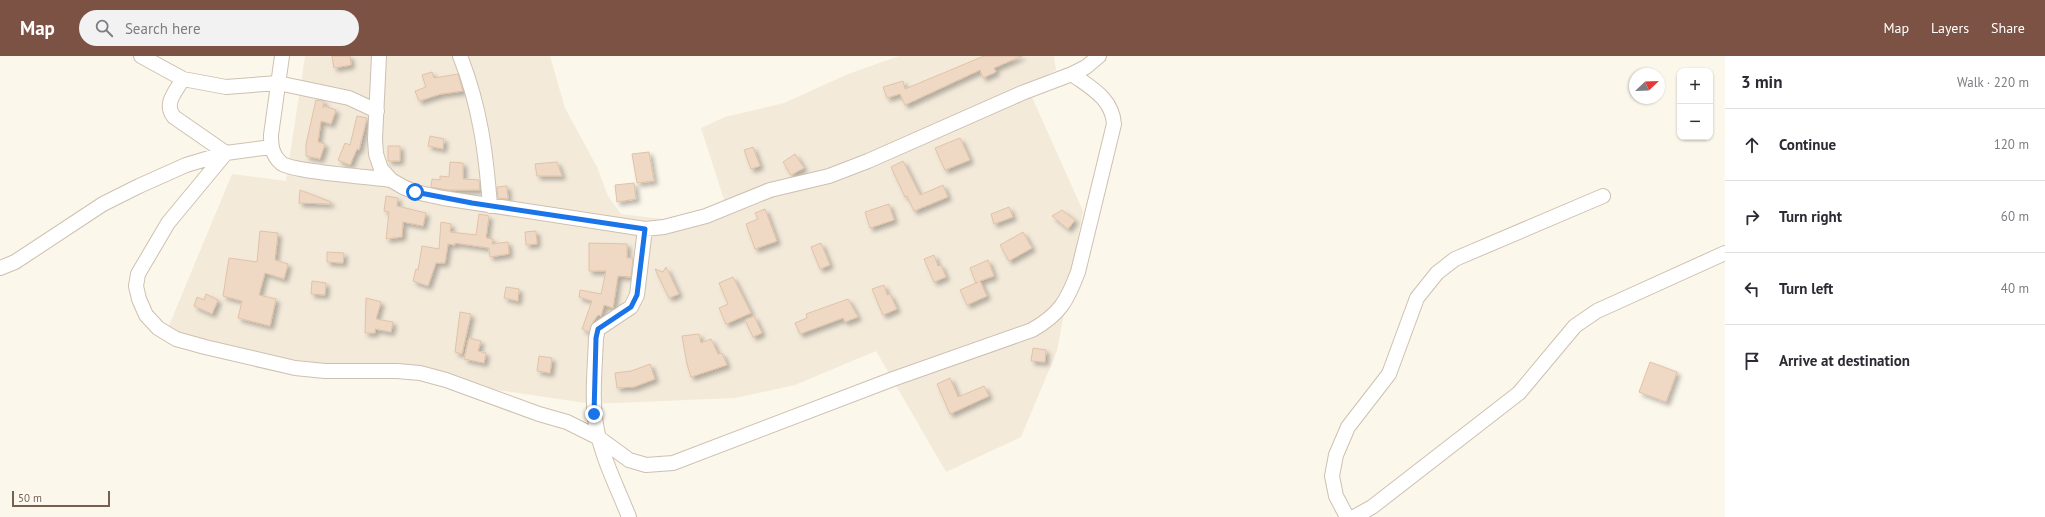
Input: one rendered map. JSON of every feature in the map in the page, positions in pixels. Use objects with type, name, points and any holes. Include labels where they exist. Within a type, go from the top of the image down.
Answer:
[{"type":"street","points":[[141,56],[183,79],[226,87],[278,83],[349,98],[377,111]]},
{"type":"street","points":[[282,56],[271,147],[275,156],[289,168],[392,180]]},
{"type":"street","points":[[379,56],[376,154],[381,169],[392,180],[415,192],[490,206],[645,229],[684,222],[770,190],[836,173],[875,158],[1022,93],[1072,74],[1086,67],[1099,56]]},
{"type":"street","points":[[460,56],[477,105],[481,124],[490,206]]},
{"type":"street","points":[[226,153],[168,223],[138,274],[136,286],[139,299],[146,315],[158,328],[176,338],[198,345],[295,368],[324,371],[420,373],[446,380],[539,414],[567,422],[599,438],[629,460],[646,465],[673,463],[893,378],[1032,330],[1048,320],[1060,309],[1070,292],[1078,272],[1114,124],[1113,113],[1108,102],[1098,92],[1072,74]]},
{"type":"street","points":[[183,79],[169,103],[170,112],[174,117],[226,153]]},
{"type":"street","points":[[0,268],[15,262],[103,204],[186,165],[226,153],[271,147]]},
{"type":"street","points":[[1347,517],[1336,496],[1332,476],[1336,455],[1348,427],[1389,374],[1417,298],[1437,273],[1455,259],[1603,196]]},
{"type":"street","points":[[629,517],[599,438],[594,414],[596,338],[598,329],[631,307],[637,295],[645,229]]},
{"type":"street","points":[[1354,517],[1372,507],[1519,393],[1575,326],[1597,311],[1725,254]]},
{"type":"shaded area","points":[[305,56],[550,56],[565,108],[597,167],[608,196],[621,214],[662,219],[682,217],[725,203],[701,128],[725,117],[784,103],[848,74],[899,56],[1054,56],[1056,70],[1027,86],[1083,211],[1057,351],[1021,437],[946,472],[876,351],[795,385],[735,398],[592,404],[163,340],[232,174],[286,181]]},
{"type":"building","points":[[332,56],[350,56],[351,65],[334,68]]},
{"type":"building","points":[[984,56],[1022,56],[994,68],[996,72],[983,78],[980,70],[905,105],[900,94],[887,98],[883,87],[903,81],[905,89]]},
{"type":"building","points":[[432,72],[434,78],[458,74],[463,91],[441,94],[419,101],[415,91],[426,87],[422,75]]},
{"type":"building","points":[[316,100],[324,101],[323,108],[324,106],[336,110],[331,124],[321,121],[318,142],[325,144],[320,159],[306,156],[306,144]]},
{"type":"building","points":[[357,116],[367,118],[359,150],[357,149],[350,165],[338,160],[345,143],[350,145]]},
{"type":"building","points":[[430,136],[444,139],[443,149],[428,146]]},
{"type":"building","points":[[960,138],[970,160],[945,170],[935,148]]},
{"type":"building","points":[[388,146],[400,146],[400,161],[388,161]]},
{"type":"building","points":[[753,147],[760,166],[751,169],[744,150]]},
{"type":"building","points":[[649,152],[654,181],[637,183],[632,154]]},
{"type":"building","points":[[795,154],[804,168],[791,175],[783,162]]},
{"type":"building","points":[[903,161],[920,195],[943,185],[948,197],[914,211],[907,196],[905,197],[891,167]]},
{"type":"building","points":[[450,162],[463,163],[463,179],[479,180],[480,190],[448,190],[431,187],[432,179],[440,180],[440,176],[449,177]]},
{"type":"building","points":[[557,162],[562,176],[537,176],[535,164]]},
{"type":"building","points":[[634,183],[636,199],[617,202],[615,185]]},
{"type":"building","points":[[507,186],[508,199],[498,198],[497,187]]},
{"type":"building","points":[[300,190],[331,202],[330,204],[299,203]]},
{"type":"building","points":[[386,196],[398,198],[397,206],[426,213],[423,226],[403,222],[402,237],[386,239],[389,212],[384,211]]},
{"type":"building","points":[[889,204],[894,220],[870,228],[865,212]]},
{"type":"building","points":[[1009,207],[1013,217],[994,224],[991,214]]},
{"type":"building","points":[[765,209],[777,241],[755,249],[746,224],[758,219],[755,213]]},
{"type":"building","points":[[1062,210],[1075,220],[1068,229],[1052,216]]},
{"type":"building","points":[[479,214],[489,216],[486,238],[493,239],[492,244],[508,242],[509,254],[490,257],[489,248],[455,243],[455,245],[448,244],[445,263],[436,263],[428,286],[413,281],[416,269],[418,270],[422,246],[439,249],[441,222],[451,224],[450,232],[476,235]]},
{"type":"building","points":[[260,231],[278,233],[275,260],[288,264],[284,279],[265,273],[259,295],[276,299],[270,326],[238,318],[242,301],[223,296],[229,258],[257,262]]},
{"type":"building","points":[[536,231],[537,244],[526,245],[525,232]]},
{"type":"building","points":[[1023,232],[1032,248],[1009,261],[1000,245]]},
{"type":"building","points":[[589,243],[627,244],[627,258],[633,258],[631,277],[618,276],[613,308],[604,305],[601,316],[598,315],[589,332],[582,329],[592,301],[579,297],[580,290],[601,294],[606,271],[589,271]]},
{"type":"building","points":[[821,243],[830,265],[820,269],[811,247]]},
{"type":"building","points":[[327,252],[344,253],[343,263],[327,262]]},
{"type":"building","points":[[934,255],[938,266],[941,265],[946,277],[934,282],[924,259]]},
{"type":"building","points":[[988,260],[994,276],[980,281],[987,296],[967,305],[960,290],[976,283],[970,268]]},
{"type":"building","points":[[666,267],[679,294],[669,298],[655,269],[663,272]]},
{"type":"building","points":[[733,277],[751,313],[726,324],[719,308],[728,304],[719,283]]},
{"type":"building","points":[[312,281],[326,283],[325,295],[311,294]]},
{"type":"building","points":[[884,285],[887,295],[890,294],[897,309],[883,315],[872,289]]},
{"type":"building","points":[[506,287],[519,289],[518,301],[504,298]]},
{"type":"building","points":[[206,294],[218,300],[212,314],[194,306],[197,297],[204,300]]},
{"type":"building","points":[[366,298],[381,302],[376,319],[393,322],[391,332],[375,329],[375,333],[365,333]]},
{"type":"building","points":[[848,299],[858,317],[845,322],[843,318],[800,334],[795,323],[807,318],[806,314]]},
{"type":"building","points":[[460,312],[471,314],[462,354],[455,352]]},
{"type":"building","points":[[754,316],[762,333],[753,337],[745,320]]},
{"type":"building","points":[[699,334],[701,343],[711,339],[718,354],[722,353],[727,365],[691,377],[682,336]]},
{"type":"building","points":[[469,338],[481,341],[478,351],[486,353],[484,363],[464,359]]},
{"type":"building","points":[[1033,348],[1046,350],[1045,362],[1031,361]]},
{"type":"building","points":[[539,356],[552,358],[550,373],[537,371]]},
{"type":"building","points":[[1650,362],[1677,372],[1666,402],[1639,392]]},
{"type":"building","points":[[650,364],[655,379],[634,387],[617,388],[615,373],[631,371]]},
{"type":"building","points":[[950,378],[958,397],[984,386],[989,396],[950,414],[937,384]]},
{"type":"route","points":[[415,192],[472,203],[645,229],[637,295],[631,307],[623,314],[605,323],[598,329],[596,338],[594,414]]}]
